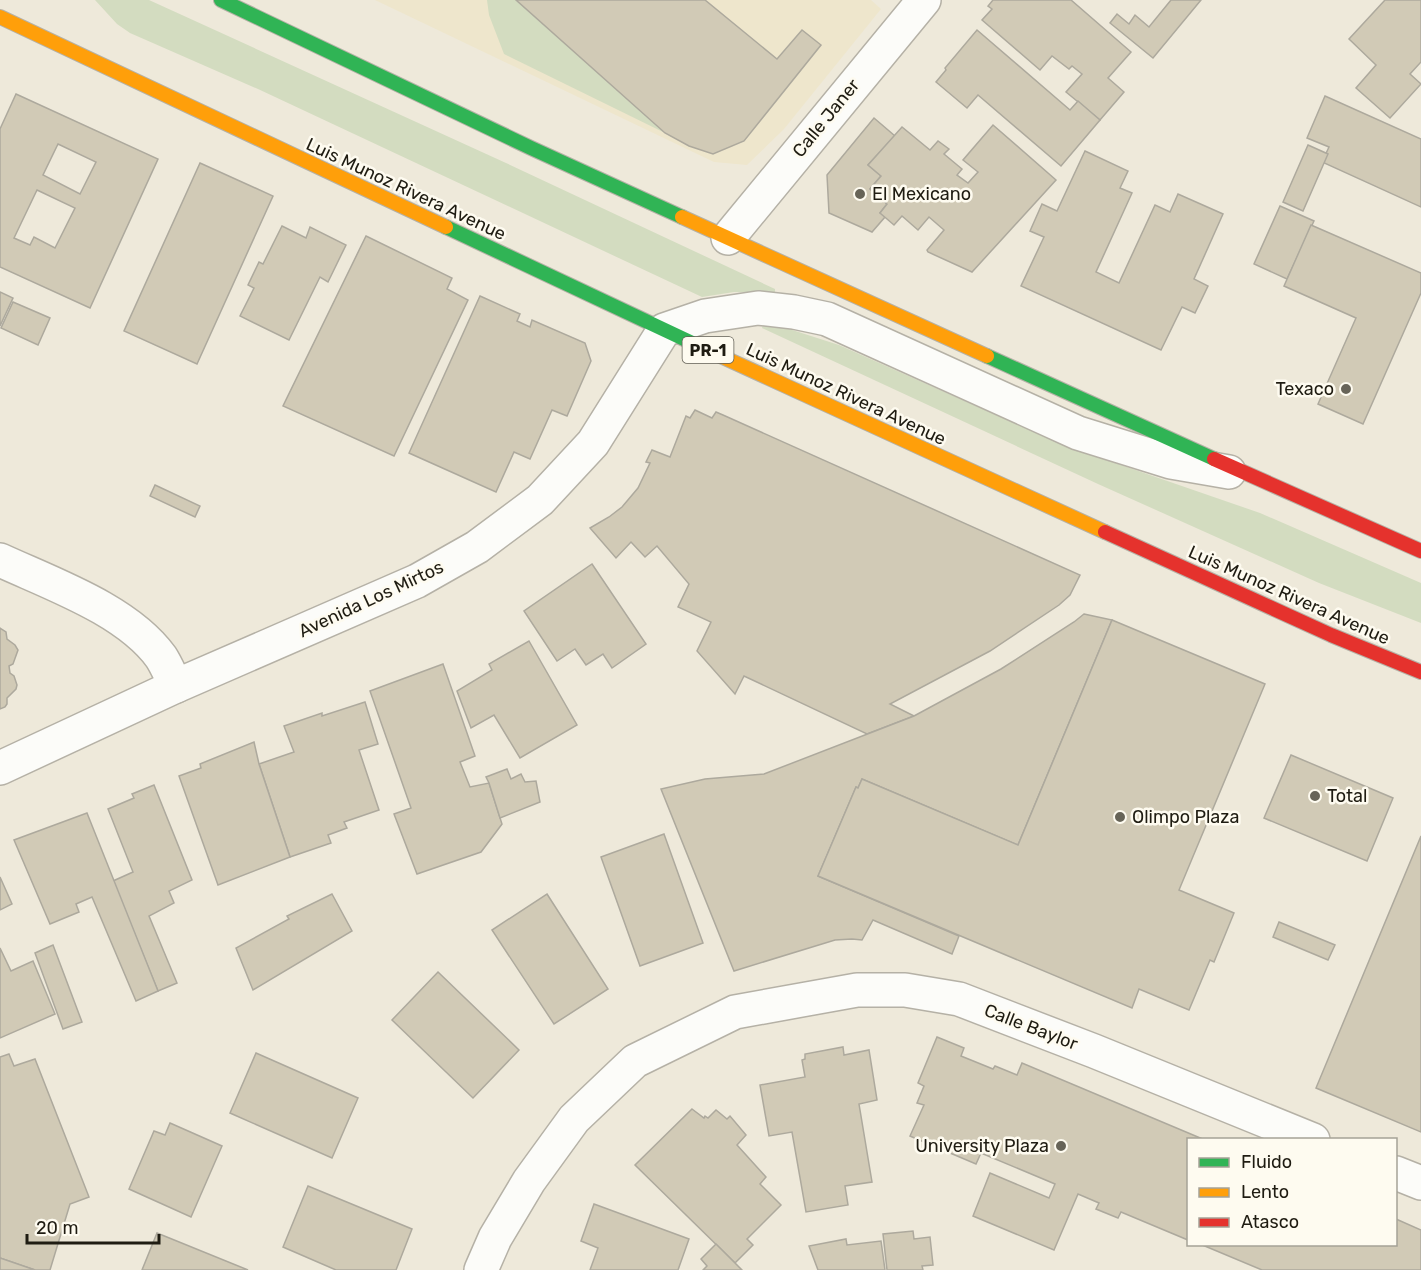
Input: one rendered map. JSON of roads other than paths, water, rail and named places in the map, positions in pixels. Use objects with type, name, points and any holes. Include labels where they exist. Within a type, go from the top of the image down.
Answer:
[{"type":"main road","points":[[220,0],[531,148],[1251,476],[1421,551]]},
{"type":"main road","name":"Luis Munoz Rivera Avenue","points":[[0,17],[664,330],[1331,635],[1421,672]]},
{"type":"street","name":"Calle Janer","points":[[728,238],[924,0]]},
{"type":"street","points":[[664,330],[705,316],[758,308],[827,319],[1078,433],[1171,462],[1251,476]]},
{"type":"street","name":"Avenida Los Mirtos","points":[[0,768],[176,686],[417,581],[477,547],[540,500],[593,443],[664,330]]},
{"type":"street","points":[[0,560],[96,604],[127,625],[162,659],[176,686]]},
{"type":"street","name":"Calle Baylor","points":[[481,1270],[495,1238],[524,1190],[574,1119],[635,1061],[735,1012],[857,990],[905,990],[959,999],[1308,1138]]},
{"type":"street","points":[[1397,1174],[1421,1183]]},
{"type":"place","name":"El Mexicano","points":[[860,194]]},
{"type":"place","name":"Texaco","points":[[1346,389]]},
{"type":"place","name":"Total","points":[[1315,796]]},
{"type":"place","name":"Olimpo Plaza","points":[[1120,817]]},
{"type":"place","name":"University Plaza","points":[[1061,1146]]}]
